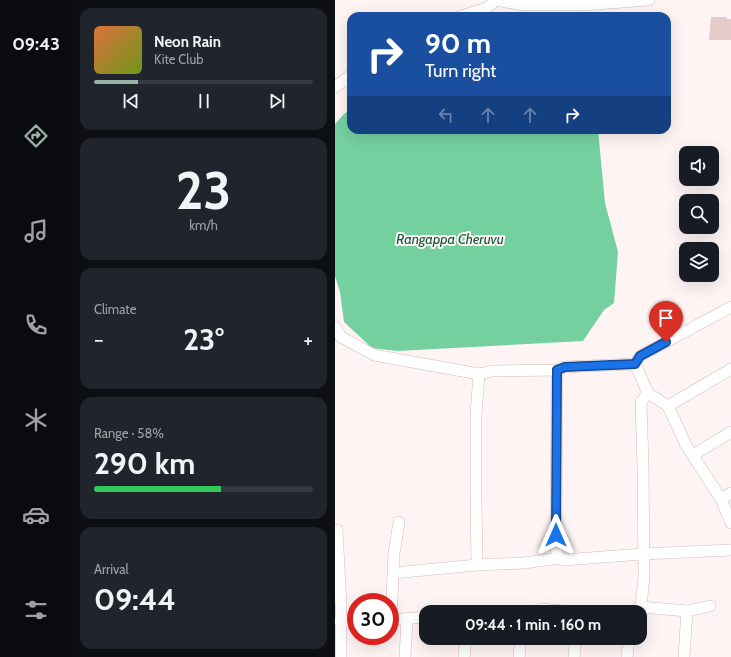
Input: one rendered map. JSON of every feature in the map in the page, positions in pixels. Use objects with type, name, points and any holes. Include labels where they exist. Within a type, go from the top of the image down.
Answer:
[{"type":"street","points":[[474,12],[487,8],[496,0],[523,5],[582,5],[649,0]]},
{"type":"street","points":[[335,87],[347,78]]},
{"type":"street","points":[[635,364],[640,356],[731,307]]},
{"type":"street","points":[[335,328],[341,337],[375,355],[479,374],[492,371],[557,370],[565,367],[635,364]]},
{"type":"street","points":[[635,364],[648,393],[668,406],[686,445],[721,499],[731,523]]},
{"type":"street","points":[[668,406],[731,369]]},
{"type":"street","points":[[557,370],[556,535],[557,552],[559,558]]},
{"type":"street","points":[[477,565],[476,422],[479,374]]},
{"type":"street","points":[[636,605],[644,576],[641,402],[648,393]]},
{"type":"street","points":[[693,455],[731,432]]},
{"type":"street","points":[[721,499],[731,493]]},
{"type":"street","points":[[392,593],[394,554],[399,522]]},
{"type":"street","points":[[337,530],[341,606],[339,620],[341,657]]},
{"type":"street","points":[[393,573],[477,565],[524,563],[559,558],[563,560],[643,554],[731,550]]},
{"type":"street","points":[[647,610],[687,611],[710,606]]},
{"type":"street","points":[[684,657],[687,611]]},
{"type":"street","points":[[399,618],[419,617]]},
{"type":"street","points":[[405,657],[407,618]]},
{"type":"street","points":[[464,657],[465,645]]},
{"type":"street","points":[[519,657],[520,645]]},
{"type":"street","points":[[574,657],[575,645]]},
{"type":"street","points":[[627,657],[628,645]]},
{"type":"water","name":"Rangappa Cheruvu","points":[[347,112],[347,134],[598,134],[605,203],[618,252],[614,303],[604,310],[583,341],[397,351],[372,348],[344,322],[340,292],[335,276],[335,124]]},
{"type":"building","points":[[711,17],[727,17],[727,19],[731,19],[731,40],[709,40]]},
{"type":"route","points":[[556,535],[557,370],[565,367],[635,364],[640,356],[666,342]]}]
